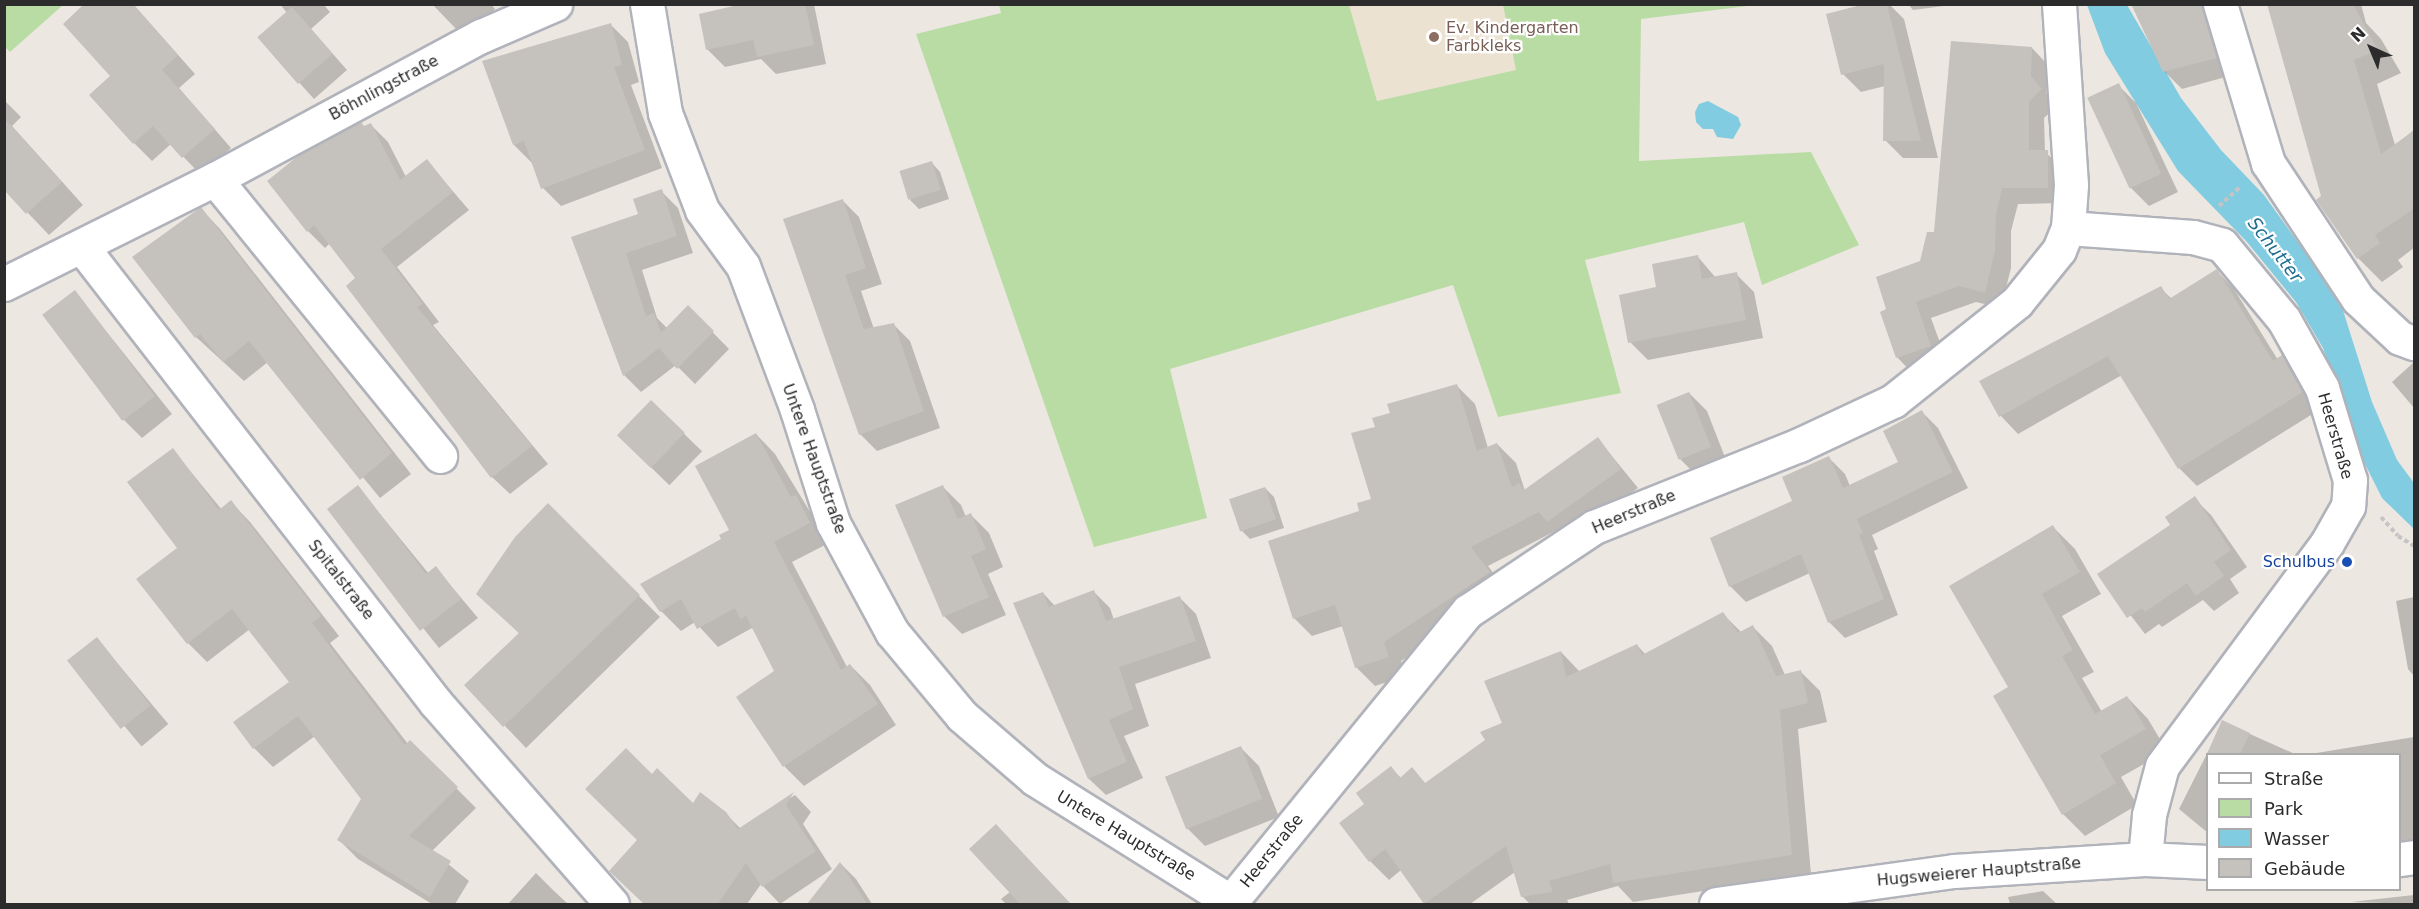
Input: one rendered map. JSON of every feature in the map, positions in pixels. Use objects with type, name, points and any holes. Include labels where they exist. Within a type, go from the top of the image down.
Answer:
[{"type":"street","name":"Böhnlingstraße","points":[[4,284],[215,179],[481,36],[555,4]]},
{"type":"street","name":"Untere Hauptstraße","points":[[646,4],[665,113],[702,210],[743,266],[797,410],[833,523],[892,632],[962,716],[1035,780],[1233,902]]},
{"type":"street","name":"Heerstraße","points":[[1233,902],[1468,611],[1594,527],[1799,445],[1893,401],[2017,302],[2059,250],[2068,228],[2071,185],[2059,4]]},
{"type":"street","points":[[2220,4],[2268,163],[2358,299],[2400,338],[2415,343]]},
{"type":"street","points":[[215,179],[440,456]]},
{"type":"street","name":"Heerstraße","points":[[2068,228],[2193,237],[2222,246],[2284,320],[2322,388],[2350,480],[2348,506],[2327,543],[2162,766],[2149,815],[2145,859]]},
{"type":"street","name":"Spitalstraße","points":[[82,247],[436,703],[612,904]]},
{"type":"street","name":"Hugsweierer Hauptstraße","points":[[1716,904],[1954,871],[2145,859],[2206,862]]},
{"type":"path","points":[[2214,211],[2246,181]]},
{"type":"shaded area","name":"Ev. Kindergarten Farbkleks","points":[[1349,5],[1503,5],[1516,70],[1377,101]]},
{"type":"green space","points":[[4,5],[63,5],[10,52],[5,47]]},
{"type":"green space","points":[[999,5],[1349,5],[1377,101],[1516,70],[1503,5],[1756,5],[1641,19],[1639,161],[1811,152],[1859,245],[1762,285],[1744,222],[1585,260],[1621,393],[1498,417],[1453,285],[1170,369],[1207,518],[1094,547],[916,34],[1001,13]]},
{"type":"water","name":"Schutter","points":[[2087,5],[2127,5],[2181,98],[2221,150],[2264,195],[2340,301],[2372,402],[2397,460],[2414,483],[2414,529],[2382,498],[2360,454],[2323,348],[2296,302],[2247,242],[2178,171],[2105,53]]},
{"type":"water","points":[[1708,101],[1738,117],[1741,125],[1733,139],[1717,137],[1713,129],[1703,129],[1696,122],[1695,112],[1699,104]]},
{"type":"building","points":[[84,4],[133,4],[178,55],[162,70],[215,129],[182,158],[153,126],[133,144],[89,95],[110,76],[63,24]]},
{"type":"building","points":[[742,4],[805,4],[814,45],[757,57],[753,40],[706,50],[699,14]]},
{"type":"building","points":[[1865,4],[1887,4],[1921,141],[1883,141],[1884,64],[1841,75],[1826,14]]},
{"type":"building","points":[[2131,4],[2202,4],[2217,58],[2163,72]]},
{"type":"building","points":[[2267,4],[2353,4],[2378,50],[2354,60],[2381,154],[2415,130],[2415,208],[2375,235],[2380,243],[2357,259],[2316,200],[2321,196]]},
{"type":"building","points":[[292,7],[333,54],[298,84],[257,37]]},
{"type":"building","points":[[611,23],[622,65],[614,67],[645,150],[541,189],[524,141],[513,145],[482,61]]},
{"type":"building","points":[[1951,41],[2032,47],[2031,76],[2042,89],[2029,101],[2029,150],[2048,150],[2048,188],[2002,188],[1996,215],[1995,251],[1985,293],[1959,286],[1916,302],[1931,346],[1896,358],[1880,312],[1886,309],[1876,277],[1920,261],[1927,232],[1934,232]]},
{"type":"building","points":[[2119,83],[2161,174],[2130,188],[2087,98]]},
{"type":"building","points":[[4,118],[62,182],[26,214],[4,190]]},
{"type":"building","points":[[361,122],[364,126],[371,123],[400,180],[427,159],[453,192],[381,249],[423,304],[417,307],[532,446],[491,478],[346,286],[355,278],[314,225],[307,232],[267,181],[298,156]]},
{"type":"building","points":[[932,161],[941,190],[908,200],[899,171]]},
{"type":"building","points":[[662,189],[677,236],[626,253],[646,316],[654,313],[661,333],[688,305],[714,331],[677,369],[659,348],[623,376],[571,237],[638,214],[633,199]]},
{"type":"building","points":[[843,199],[866,268],[845,275],[864,329],[894,323],[924,411],[859,435],[783,219]]},
{"type":"building","points":[[201,207],[392,453],[360,480],[249,341],[223,362],[200,334],[195,338],[132,257]]},
{"type":"building","points":[[1698,255],[1702,279],[1737,272],[1746,320],[1628,343],[1619,295],[1656,287],[1652,264]]},
{"type":"building","points":[[2217,269],[2273,361],[2282,355],[2303,392],[2178,469],[2108,356],[1999,417],[1979,381],[2161,286],[2169,299]]},
{"type":"building","points":[[75,290],[155,396],[122,421],[42,315]]},
{"type":"building","points":[[1457,384],[1477,451],[1497,443],[1512,487],[1519,483],[1524,490],[1598,437],[1621,469],[1547,522],[1539,512],[1471,547],[1490,572],[1384,642],[1389,657],[1355,668],[1335,605],[1293,619],[1268,541],[1359,511],[1357,503],[1371,499],[1351,433],[1375,427],[1372,418],[1390,413],[1387,404]]},
{"type":"building","points":[[1689,392],[1711,447],[1679,460],[1657,405]]},
{"type":"building","points":[[651,400],[685,433],[651,468],[617,435]]},
{"type":"building","points":[[1922,410],[1953,472],[1857,519],[1863,533],[1859,535],[1884,599],[1828,623],[1801,554],[1729,587],[1710,538],[1792,501],[1782,477],[1829,456],[1843,488],[1898,462],[1883,431]]},
{"type":"building","points":[[756,433],[791,497],[796,495],[810,523],[774,542],[841,670],[850,664],[878,704],[783,767],[736,697],[774,671],[746,616],[740,619],[735,608],[697,629],[681,599],[660,612],[640,584],[721,539],[719,535],[729,530],[695,466]]},
{"type":"building","points":[[173,448],[219,510],[231,500],[321,616],[312,623],[405,745],[410,740],[458,787],[409,836],[451,861],[430,897],[337,840],[361,799],[298,716],[253,749],[233,722],[289,682],[232,609],[187,644],[136,579],[177,548],[127,482]]},
{"type":"building","points":[[358,485],[426,574],[436,566],[461,599],[420,631],[327,509]]},
{"type":"building","points":[[943,485],[958,519],[971,513],[986,549],[971,556],[989,597],[943,617],[895,505]]},
{"type":"building","points":[[1265,487],[1276,519],[1240,532],[1229,499]]},
{"type":"building","points":[[2195,496],[2231,550],[2214,562],[2224,576],[2196,596],[2187,583],[2145,612],[2142,608],[2127,618],[2097,574],[2170,525],[2165,517]]},
{"type":"building","points":[[548,503],[640,595],[503,727],[464,685],[519,633],[476,594],[515,537]]},
{"type":"building","points":[[2053,525],[2080,572],[2042,594],[2073,650],[2062,656],[2095,714],[2127,696],[2146,729],[2100,755],[2116,783],[2062,815],[1993,696],[2008,687],[1949,586]]},
{"type":"building","points":[[1094,590],[1106,621],[1180,596],[1196,641],[1119,667],[1133,709],[1109,720],[1127,762],[1088,779],[1013,603],[1043,592],[1049,607]]},
{"type":"building","points":[[1723,612],[1738,633],[1753,625],[1776,676],[1801,670],[1808,703],[1780,710],[1792,855],[1613,883],[1610,864],[1549,881],[1553,892],[1521,897],[1506,846],[1424,904],[1385,849],[1369,862],[1339,823],[1364,804],[1356,793],[1391,766],[1400,778],[1412,767],[1425,783],[1485,740],[1480,732],[1502,723],[1484,681],[1561,651],[1566,677],[1637,644],[1642,655]]},
{"type":"building","points":[[97,637],[151,706],[121,729],[67,660]]},
{"type":"building","points":[[2222,720],[2250,733],[2240,753],[2207,753]]},
{"type":"building","points":[[1241,746],[1262,799],[1186,830],[1165,777]]},
{"type":"building","points":[[626,748],[652,774],[657,768],[693,803],[700,792],[726,812],[738,829],[794,792],[786,805],[816,851],[762,887],[746,863],[718,904],[644,904],[609,871],[637,840],[585,789]]},
{"type":"building","points":[[996,824],[1071,904],[1020,904],[969,849]]},
{"type":"building","points":[[840,862],[867,904],[807,904]]},
{"type":"place","name":"Ev. Kindergarten Farbkleks","points":[[1434,37]]},
{"type":"place","name":"Schulbus","points":[[2347,562]]}]
